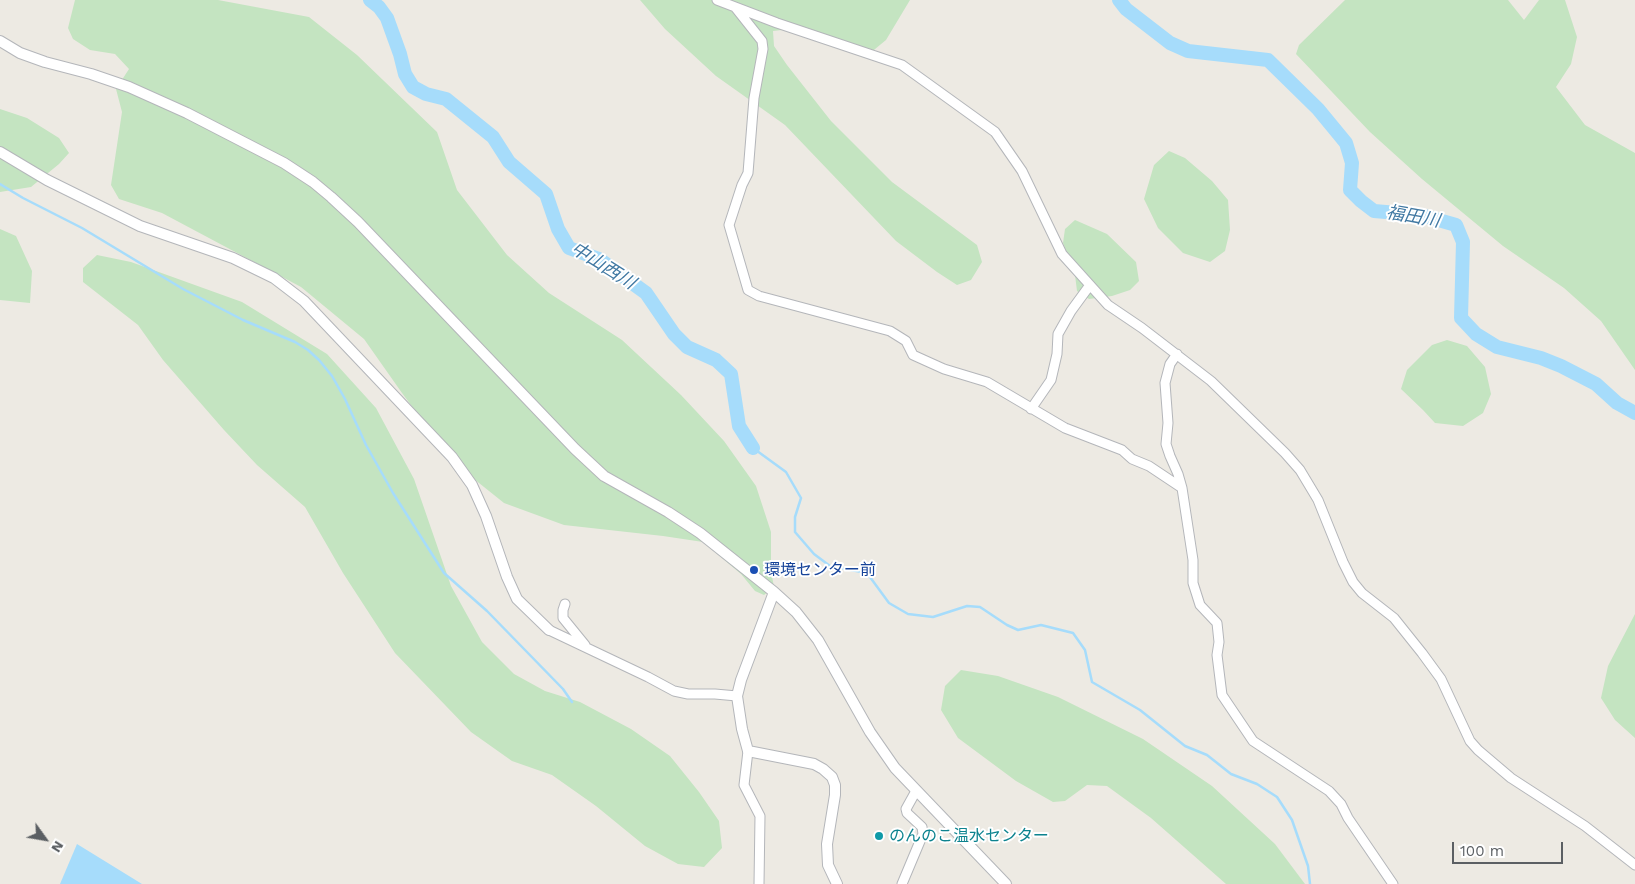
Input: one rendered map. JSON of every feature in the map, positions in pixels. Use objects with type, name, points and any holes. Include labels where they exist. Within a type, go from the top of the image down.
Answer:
[{"type":"street","points":[[717,0],[828,41],[902,65],[995,132],[1022,171],[1062,254],[1108,305],[1142,328],[1211,381],[1300,470],[1318,500],[1353,582],[1362,593],[1394,618],[1422,652],[1440,679],[1470,741],[1511,778],[1585,826],[1635,864]]},
{"type":"street","points":[[735,7],[762,41],[763,49],[754,98],[748,174],[742,185],[729,225],[748,290],[759,296],[890,332],[906,341],[913,355],[944,369],[987,382],[1065,428],[1122,450],[1132,459],[1149,466],[1182,488]]},
{"type":"street","points":[[0,41],[37,59],[130,87],[284,163],[313,182],[358,222],[575,449],[604,476],[668,512],[700,533],[796,612],[818,640],[880,748],[895,768],[1006,884]]},
{"type":"street","points":[[0,152],[47,180],[140,226],[233,258],[274,278],[304,301],[457,464],[476,493],[517,599],[549,630],[648,677],[674,692],[737,696]]},
{"type":"street","points":[[1031,409],[1051,380],[1058,354],[1058,334],[1070,311],[1090,285]]},
{"type":"street","points":[[1177,354],[1170,364],[1165,383],[1168,424],[1166,444],[1182,488],[1193,560],[1193,583],[1200,605],[1218,623],[1219,642],[1217,655],[1222,695],[1253,740],[1329,791],[1341,804],[1348,818],[1393,884]]},
{"type":"street","points":[[759,884],[760,816],[744,785],[748,752],[737,696],[774,592]]},
{"type":"street","points":[[565,604],[563,618],[589,649]]},
{"type":"street","points":[[748,752],[814,764],[832,777],[835,785],[835,795],[828,844],[828,865],[837,884]]},
{"type":"street","points":[[902,884],[923,834],[922,827],[906,810],[916,791]]},
{"type":"green space","points":[[75,0],[218,0],[309,17],[357,55],[437,132],[457,190],[507,255],[549,293],[622,340],[681,395],[724,441],[756,486],[771,532],[771,571],[774,587],[764,595],[755,591],[741,574],[703,542],[564,525],[504,503],[454,463],[364,339],[301,287],[162,213],[119,199],[111,185],[122,112],[116,89],[129,69],[115,54],[90,50],[73,39],[68,28]]},
{"type":"green space","points":[[640,0],[910,0],[886,40],[869,54],[791,29],[773,31],[774,46],[831,121],[892,182],[977,245],[982,262],[971,280],[957,285],[896,241],[785,125],[716,76],[665,29]]},
{"type":"green space","points":[[1345,0],[1508,0],[1524,20],[1539,0],[1565,0],[1577,37],[1571,64],[1556,87],[1585,125],[1635,153],[1635,370],[1601,321],[1564,288],[1503,246],[1422,179],[1370,132],[1296,54],[1299,45]]},
{"type":"green space","points":[[0,109],[27,118],[59,138],[69,153],[59,164],[31,187],[0,192]]},
{"type":"green space","points":[[1169,151],[1185,158],[1212,181],[1228,200],[1230,230],[1225,251],[1210,262],[1183,253],[1158,228],[1144,199],[1154,165]]},
{"type":"green space","points":[[1075,220],[1107,234],[1136,262],[1139,281],[1130,290],[1112,296],[1089,299],[1077,291],[1075,275],[1063,243],[1065,229]]},
{"type":"green space","points":[[0,229],[16,236],[32,271],[30,303],[0,300]]},
{"type":"green space","points":[[97,255],[131,262],[242,302],[327,354],[376,408],[414,479],[451,586],[482,642],[514,674],[545,691],[580,702],[631,729],[670,756],[719,821],[722,848],[704,867],[678,864],[645,846],[596,806],[552,775],[512,761],[471,732],[395,653],[343,573],[305,507],[257,465],[224,430],[163,360],[138,325],[83,282],[83,268]]},
{"type":"green space","points":[[1447,340],[1467,346],[1485,367],[1491,394],[1483,413],[1463,426],[1435,423],[1401,389],[1407,370],[1432,345]]},
{"type":"green space","points":[[1635,614],[1635,738],[1615,720],[1601,698],[1608,666]]},
{"type":"green space","points":[[961,670],[998,676],[1058,697],[1143,739],[1212,786],[1275,844],[1305,884],[1226,884],[1151,818],[1107,786],[1087,785],[1065,801],[1053,802],[1016,781],[958,738],[941,710],[945,686]]},
{"type":"water","points":[[77,844],[142,884],[60,884]]},
{"type":"waterway","name":"中山西川","points":[[370,0],[379,7],[387,18],[405,74],[413,87],[426,94],[446,99],[493,137],[509,162],[546,194],[558,229],[569,248],[599,259],[646,293],[674,334],[687,347],[716,360],[731,374],[739,426],[753,448]]},
{"type":"waterway","name":"福田川","points":[[1119,0],[1126,9],[1170,43],[1188,51],[1268,60],[1318,109],[1346,143],[1352,163],[1350,190],[1361,201],[1374,211],[1421,215],[1456,225],[1463,242],[1461,318],[1476,334],[1497,347],[1541,358],[1561,366],[1596,384],[1617,403],[1635,413]]},
{"type":"waterway","points":[[0,184],[82,228],[183,289],[243,320],[295,342],[308,350],[332,376],[366,445],[393,493],[444,573],[487,611],[563,689],[572,702]]},
{"type":"waterway","points":[[753,448],[786,472],[801,498],[795,517],[795,532],[814,554],[830,566],[867,573],[889,603],[908,614],[933,617],[967,606],[980,607],[1018,630],[1041,625],[1073,633],[1085,650],[1092,682],[1140,710],[1185,746],[1207,755],[1231,774],[1257,784],[1277,797],[1292,820],[1308,866],[1310,884]]},
{"type":"place","name":"環境センター前","points":[[754,570]]},
{"type":"place","name":"のんのこ温水センター","points":[[879,836]]}]
